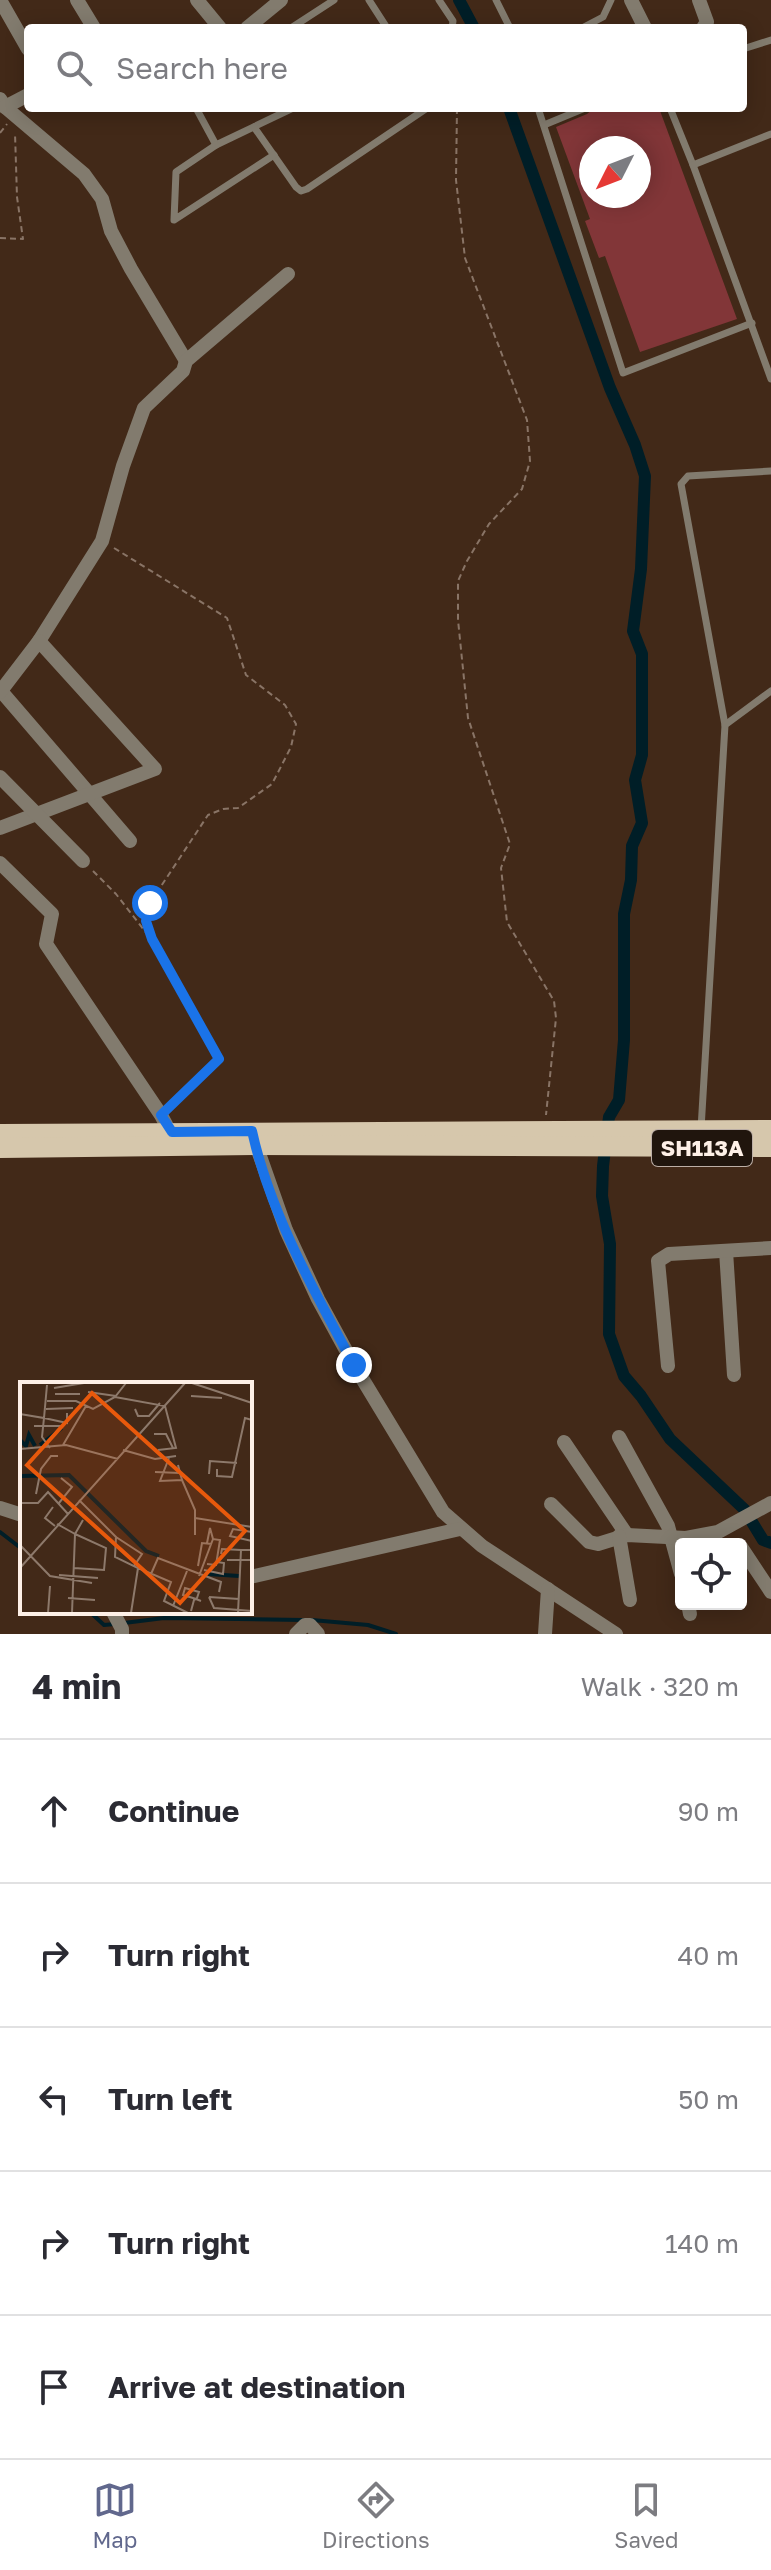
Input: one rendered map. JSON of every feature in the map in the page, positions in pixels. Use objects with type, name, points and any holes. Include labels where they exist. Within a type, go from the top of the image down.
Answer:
[{"type":"main road","name":"SH113A","points":[[0,1134],[169,1131],[254,1138],[634,1140],[700,1138],[771,1130]]},
{"type":"main road","name":"SH113A","points":[[0,1148],[169,1131]]},
{"type":"main road","name":"SH113A","points":[[254,1138],[544,1132],[566,1139]]},
{"type":"main road","name":"SH113A","points":[[700,1138],[771,1147]]},
{"type":"street","points":[[0,0],[24,42]]},
{"type":"street","points":[[77,0],[92,24]]},
{"type":"street","points":[[197,0],[217,24]]},
{"type":"street","points":[[252,24],[281,0]]},
{"type":"street","points":[[631,0],[643,24]]},
{"type":"street","points":[[699,0],[706,24]]},
{"type":"street","points":[[24,97],[6,107],[84,174],[102,199],[111,231],[186,361]]},
{"type":"street","points":[[130,841],[0,691],[39,641],[102,541],[123,466],[144,408],[183,371],[186,361],[288,274]]},
{"type":"street","points":[[0,828],[155,769],[39,641]]},
{"type":"street","points":[[0,777],[83,861]]},
{"type":"street","points":[[0,863],[52,914],[46,944],[169,1131]]},
{"type":"street","points":[[254,1138],[286,1230],[318,1299],[443,1512],[460,1529],[616,1634]]},
{"type":"street","points":[[668,1366],[658,1261],[669,1254],[771,1248]]},
{"type":"street","points":[[726,1251],[734,1375]]},
{"type":"street","points":[[619,1437],[672,1537],[675,1549]]},
{"type":"street","points":[[564,1442],[623,1536],[630,1600]]},
{"type":"street","points":[[551,1504],[593,1544],[623,1536],[686,1538],[739,1523],[771,1503]]},
{"type":"street","points":[[0,1508],[20,1514]]},
{"type":"street","points":[[739,1523],[740,1538]]},
{"type":"street","points":[[252,1577],[460,1529]]},
{"type":"street","points":[[747,1556],[771,1592]]},
{"type":"street","points":[[545,1634],[548,1589]]},
{"type":"street","points":[[296,1634],[305,1625],[310,1625],[318,1634]]},
{"type":"lane","points":[[297,24],[333,0]]},
{"type":"lane","points":[[369,0],[384,24]]},
{"type":"lane","points":[[439,0],[453,24]]},
{"type":"lane","points":[[496,0],[508,24]]},
{"type":"lane","points":[[590,24],[603,17],[611,0]]},
{"type":"lane","points":[[747,48],[771,40]]},
{"type":"lane","points":[[198,112],[216,145]]},
{"type":"lane","points":[[274,155],[174,220],[176,172],[216,145],[285,112]]},
{"type":"lane","points":[[254,127],[301,191],[421,112]]},
{"type":"lane","points":[[539,112],[623,373],[752,323]]},
{"type":"lane","points":[[544,125],[575,112]]},
{"type":"lane","points":[[672,112],[771,379]]},
{"type":"lane","points":[[693,165],[771,134]]},
{"type":"lane","points":[[700,1138],[725,725],[681,484],[688,476],[771,471]]},
{"type":"lane","points":[[725,725],[771,691]]},
{"type":"path","points":[[0,238],[23,239],[6,107]]},
{"type":"path","points":[[457,112],[456,180],[465,258],[527,420],[530,461],[522,489],[489,524],[467,561],[458,581],[458,620],[468,718],[510,844],[501,868],[507,922],[554,1001],[556,1018],[544,1132]]},
{"type":"path","points":[[102,541],[227,618],[246,675],[285,705],[296,724],[291,747],[272,784],[238,808],[223,809],[208,815],[150,903],[146,921],[152,939]]},
{"type":"path","points":[[83,861],[116,894],[152,939],[219,1059],[169,1131]]},
{"type":"building","points":[[589,112],[660,112],[737,319],[640,352],[605,256],[599,258],[585,221],[590,219],[586,208],[651,208],[651,136],[579,136],[579,189],[556,127]]},
{"type":"waterway","points":[[459,0],[472,24]]},
{"type":"waterway","points":[[510,112],[645,476],[641,569],[633,631],[642,654],[642,755],[635,780],[642,823],[632,846],[631,880],[624,914],[624,1040],[619,1100],[609,1117],[603,1166],[602,1196],[610,1244],[609,1334],[624,1376],[670,1439],[744,1509],[763,1540],[771,1543]]},
{"type":"waterway","points":[[0,1532],[20,1547]]},
{"type":"waterway","points":[[92,1614],[104,1625],[115,1624]]},
{"type":"waterway","points":[[124,1623],[164,1618],[303,1620]]},
{"type":"waterway","points":[[312,1620],[368,1625],[396,1634]]},
{"type":"route","points":[[150,903],[146,921],[152,939],[219,1059],[161,1115],[172,1132],[252,1131],[286,1230],[318,1299],[354,1365]]}]
